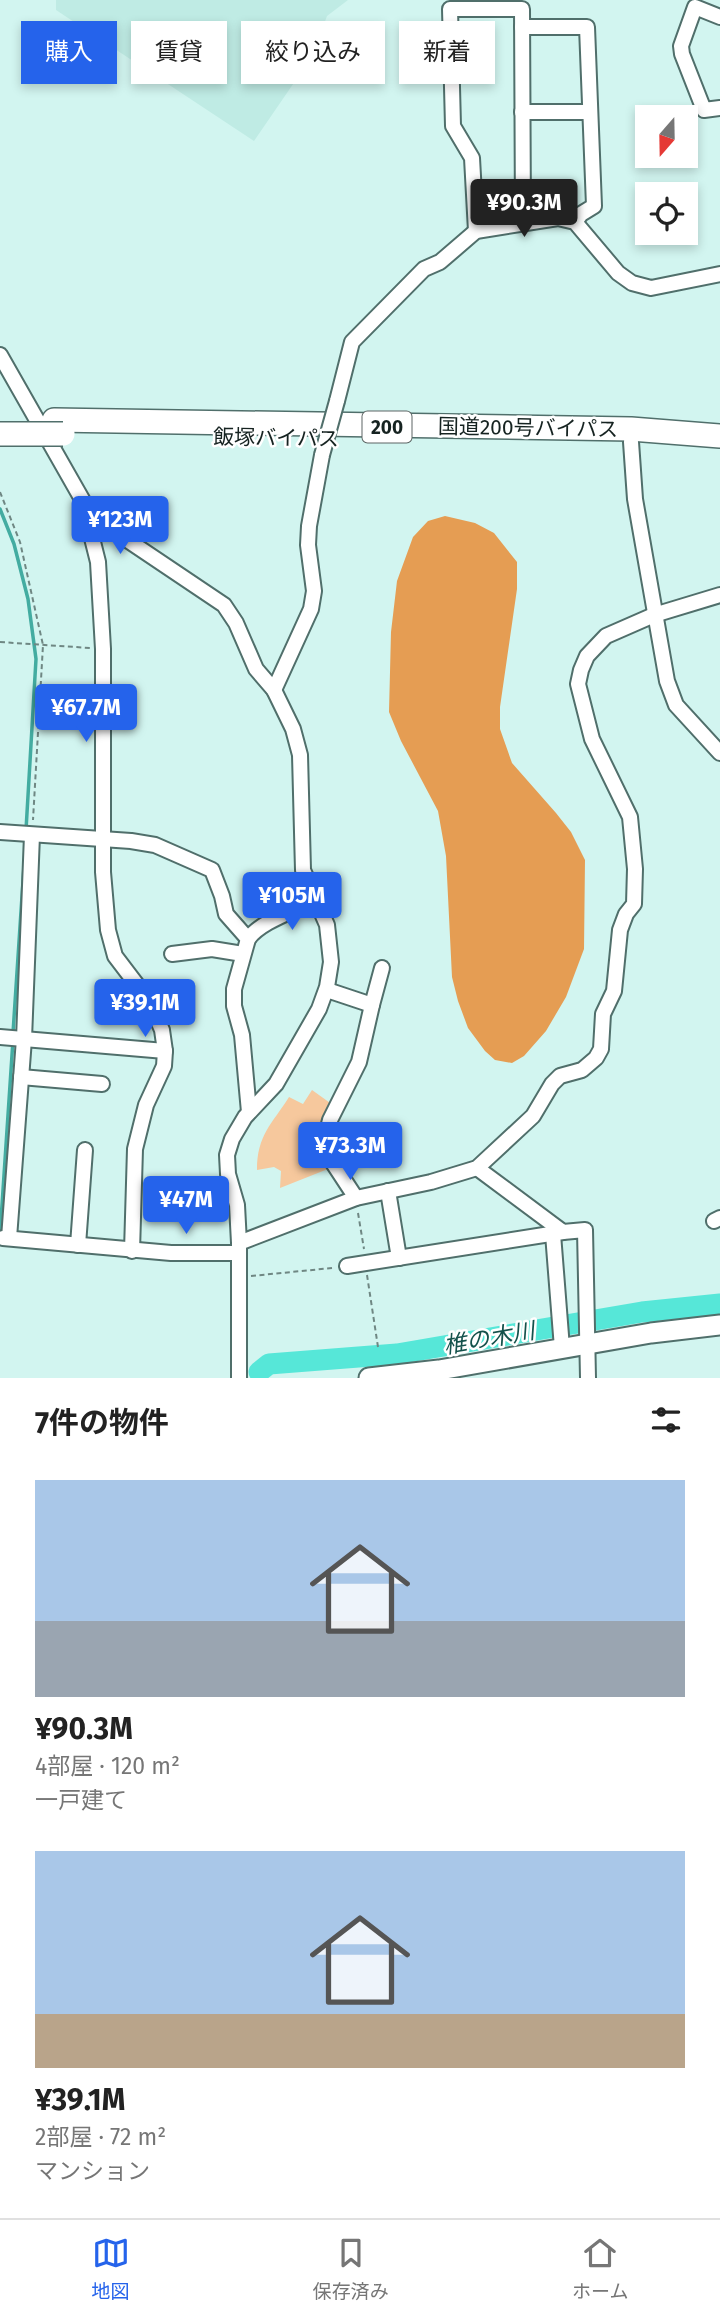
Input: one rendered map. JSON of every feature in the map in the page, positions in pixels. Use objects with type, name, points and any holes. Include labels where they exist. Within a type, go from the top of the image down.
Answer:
[{"type":"highway","name":"国道200号バイパス","points":[[0,420],[59,427],[631,429],[720,436]]},
{"type":"highway","name":"飯塚バイパス","points":[[0,434],[59,427],[631,442],[720,450]]},
{"type":"main road","points":[[369,1378],[439,1370],[588,1343],[720,1325]]},
{"type":"street","points":[[720,17],[695,7],[681,46],[704,110],[720,108]]},
{"type":"street","points":[[476,230],[472,158],[453,126],[450,9],[522,9],[523,222]]},
{"type":"street","points":[[522,27],[587,27],[594,206],[581,214],[575,222]]},
{"type":"street","points":[[522,112],[590,113]]},
{"type":"street","points":[[274,690],[311,609],[314,591],[308,545],[309,526],[322,455],[352,342],[424,269],[440,262],[476,230],[558,218],[575,222],[618,273],[632,283],[651,288],[720,274]]},
{"type":"street","points":[[0,355],[88,508],[105,525],[224,605],[236,623],[256,669],[274,690],[293,729],[300,755],[303,870],[327,925],[331,962],[327,990],[310,1025],[276,1084],[249,1112],[232,1139],[227,1155],[228,1174],[237,1205],[239,1378]]},
{"type":"street","points":[[631,442],[635,499],[653,615],[667,681],[676,705],[720,753]]},
{"type":"street","points":[[88,508],[88,523],[98,562],[103,649],[103,872],[108,930],[115,956],[150,1002],[162,1030],[165,1051],[164,1066],[146,1105],[135,1149],[132,1251]]},
{"type":"street","points":[[32,835],[21,1077],[5,1238],[171,1253],[239,1248],[356,1198],[432,1182],[477,1168],[533,1116],[552,1084],[560,1076],[582,1070],[596,1058],[601,1049],[603,1014],[614,991],[620,930],[626,914],[634,904],[635,869],[630,817],[592,738],[578,684],[587,656],[606,636],[653,615],[720,595]]},
{"type":"street","points":[[0,832],[155,845],[212,870],[226,914],[248,939]]},
{"type":"street","points":[[249,1112],[242,1035],[234,998],[243,954],[253,931],[315,900]]},
{"type":"street","points":[[172,954],[212,949],[243,954]]},
{"type":"street","points":[[356,1198],[334,1163],[325,1140],[330,1120],[359,1062],[382,968]]},
{"type":"street","points":[[327,990],[372,1005]]},
{"type":"street","points":[[0,1037],[165,1051]]},
{"type":"street","points":[[21,1077],[102,1084]]},
{"type":"street","points":[[78,1245],[85,1150]]},
{"type":"street","points":[[477,1168],[558,1233],[562,1348]]},
{"type":"street","points":[[388,1191],[399,1258]]},
{"type":"street","points":[[347,1266],[585,1230],[588,1378]]},
{"type":"path","points":[[0,492],[20,542],[43,645],[32,835]]},
{"type":"path","points":[[0,642],[103,649]]},
{"type":"path","points":[[238,1277],[270,1276],[347,1266]]},
{"type":"shaded area","points":[[56,0],[348,0],[327,16],[325,21],[241,21],[241,84],[293,84],[254,141],[168,84],[227,84],[227,21],[131,21],[131,60],[117,50],[117,21],[73,21],[56,10]]},
{"type":"shaded area","points":[[445,516],[475,523],[494,533],[517,562],[517,589],[500,707],[500,729],[512,763],[571,832],[585,860],[584,949],[566,997],[546,1031],[524,1056],[512,1063],[495,1060],[485,1051],[468,1028],[458,1001],[452,977],[446,856],[438,811],[401,741],[389,712],[391,632],[397,581],[413,537],[428,521]]},
{"type":"shaded area","points":[[312,1090],[333,1105],[325,1123],[333,1167],[280,1188],[281,1171],[274,1167],[257,1170],[260,1148],[267,1130],[289,1097],[303,1104]]},
{"type":"waterway","points":[[0,509],[14,544],[28,599],[36,659],[26,830]]},
{"type":"waterway","points":[[13,1033],[24,866]]},
{"type":"waterway","points":[[0,1235],[13,1040]]},
{"type":"waterway","name":"椎の木川","points":[[259,1372],[269,1364],[397,1354],[642,1312],[720,1304]]}]
